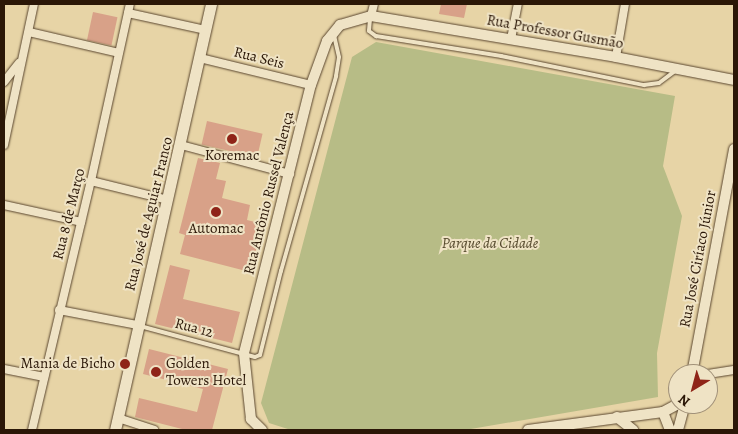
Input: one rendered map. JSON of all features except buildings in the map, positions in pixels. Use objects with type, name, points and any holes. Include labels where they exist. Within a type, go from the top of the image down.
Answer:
[{"type":"main road","name":"Rua José de Aguiar Franco","points":[[116,430],[138,325],[181,146],[211,4]]},
{"type":"street","points":[[4,145],[20,62],[29,32],[34,4]]},
{"type":"street","name":"Rua 8 de Março","points":[[32,430],[59,310],[92,181],[130,4]]},
{"type":"street","points":[[333,32],[349,20],[371,16],[374,4]]},
{"type":"street","points":[[511,39],[518,4]]},
{"type":"street","points":[[616,57],[625,4]]},
{"type":"street","points":[[128,13],[206,30]]},
{"type":"street","name":"Rua Professor Gusmão","points":[[371,16],[616,57],[734,80]]},
{"type":"street","points":[[29,32],[119,53]]},
{"type":"street","name":"Rua Antônio Russel Valença","points":[[262,430],[251,419],[244,353],[311,85],[327,41],[333,32]]},
{"type":"street","name":"Rua Seis","points":[[200,58],[311,85]]},
{"type":"street","points":[[4,82],[20,62]]},
{"type":"street","points":[[181,146],[290,174]]},
{"type":"street","name":"Rua José Ciríaco Júnior","points":[[694,364],[731,182],[734,149]]},
{"type":"street","points":[[92,181],[168,200]]},
{"type":"street","points":[[4,205],[81,222]]},
{"type":"street","points":[[59,310],[138,325]]},
{"type":"street","points":[[4,369],[44,377]]},
{"type":"street","points":[[718,372],[734,370]]},
{"type":"street","points":[[528,430],[663,412],[668,409]]},
{"type":"street","points":[[663,412],[670,430]]},
{"type":"street","points":[[678,430],[682,414]]},
{"type":"street","points":[[617,417],[633,430]]},
{"type":"street","points":[[118,418],[154,430]]},
{"type":"lane","points":[[371,16],[369,31],[376,36],[501,56],[644,85],[659,83],[678,69]]},
{"type":"lane","points":[[244,353],[258,356],[264,344],[281,271],[336,76],[339,50],[333,32]]},
{"type":"lane","name":"Rua 12","points":[[138,325],[244,353]]},
{"type":"green space","name":"Parque da Cidade","points":[[376,42],[675,96],[663,166],[682,216],[657,353],[658,397],[465,430],[291,430],[269,423],[261,403],[352,57]]},
{"type":"place","name":"Koremac","points":[[232,139]]},
{"type":"place","name":"Automac","points":[[216,212]]},
{"type":"place","name":"Mania de Bicho","points":[[125,364]]},
{"type":"place","name":"Golden Towers Hotel","points":[[156,372]]}]
